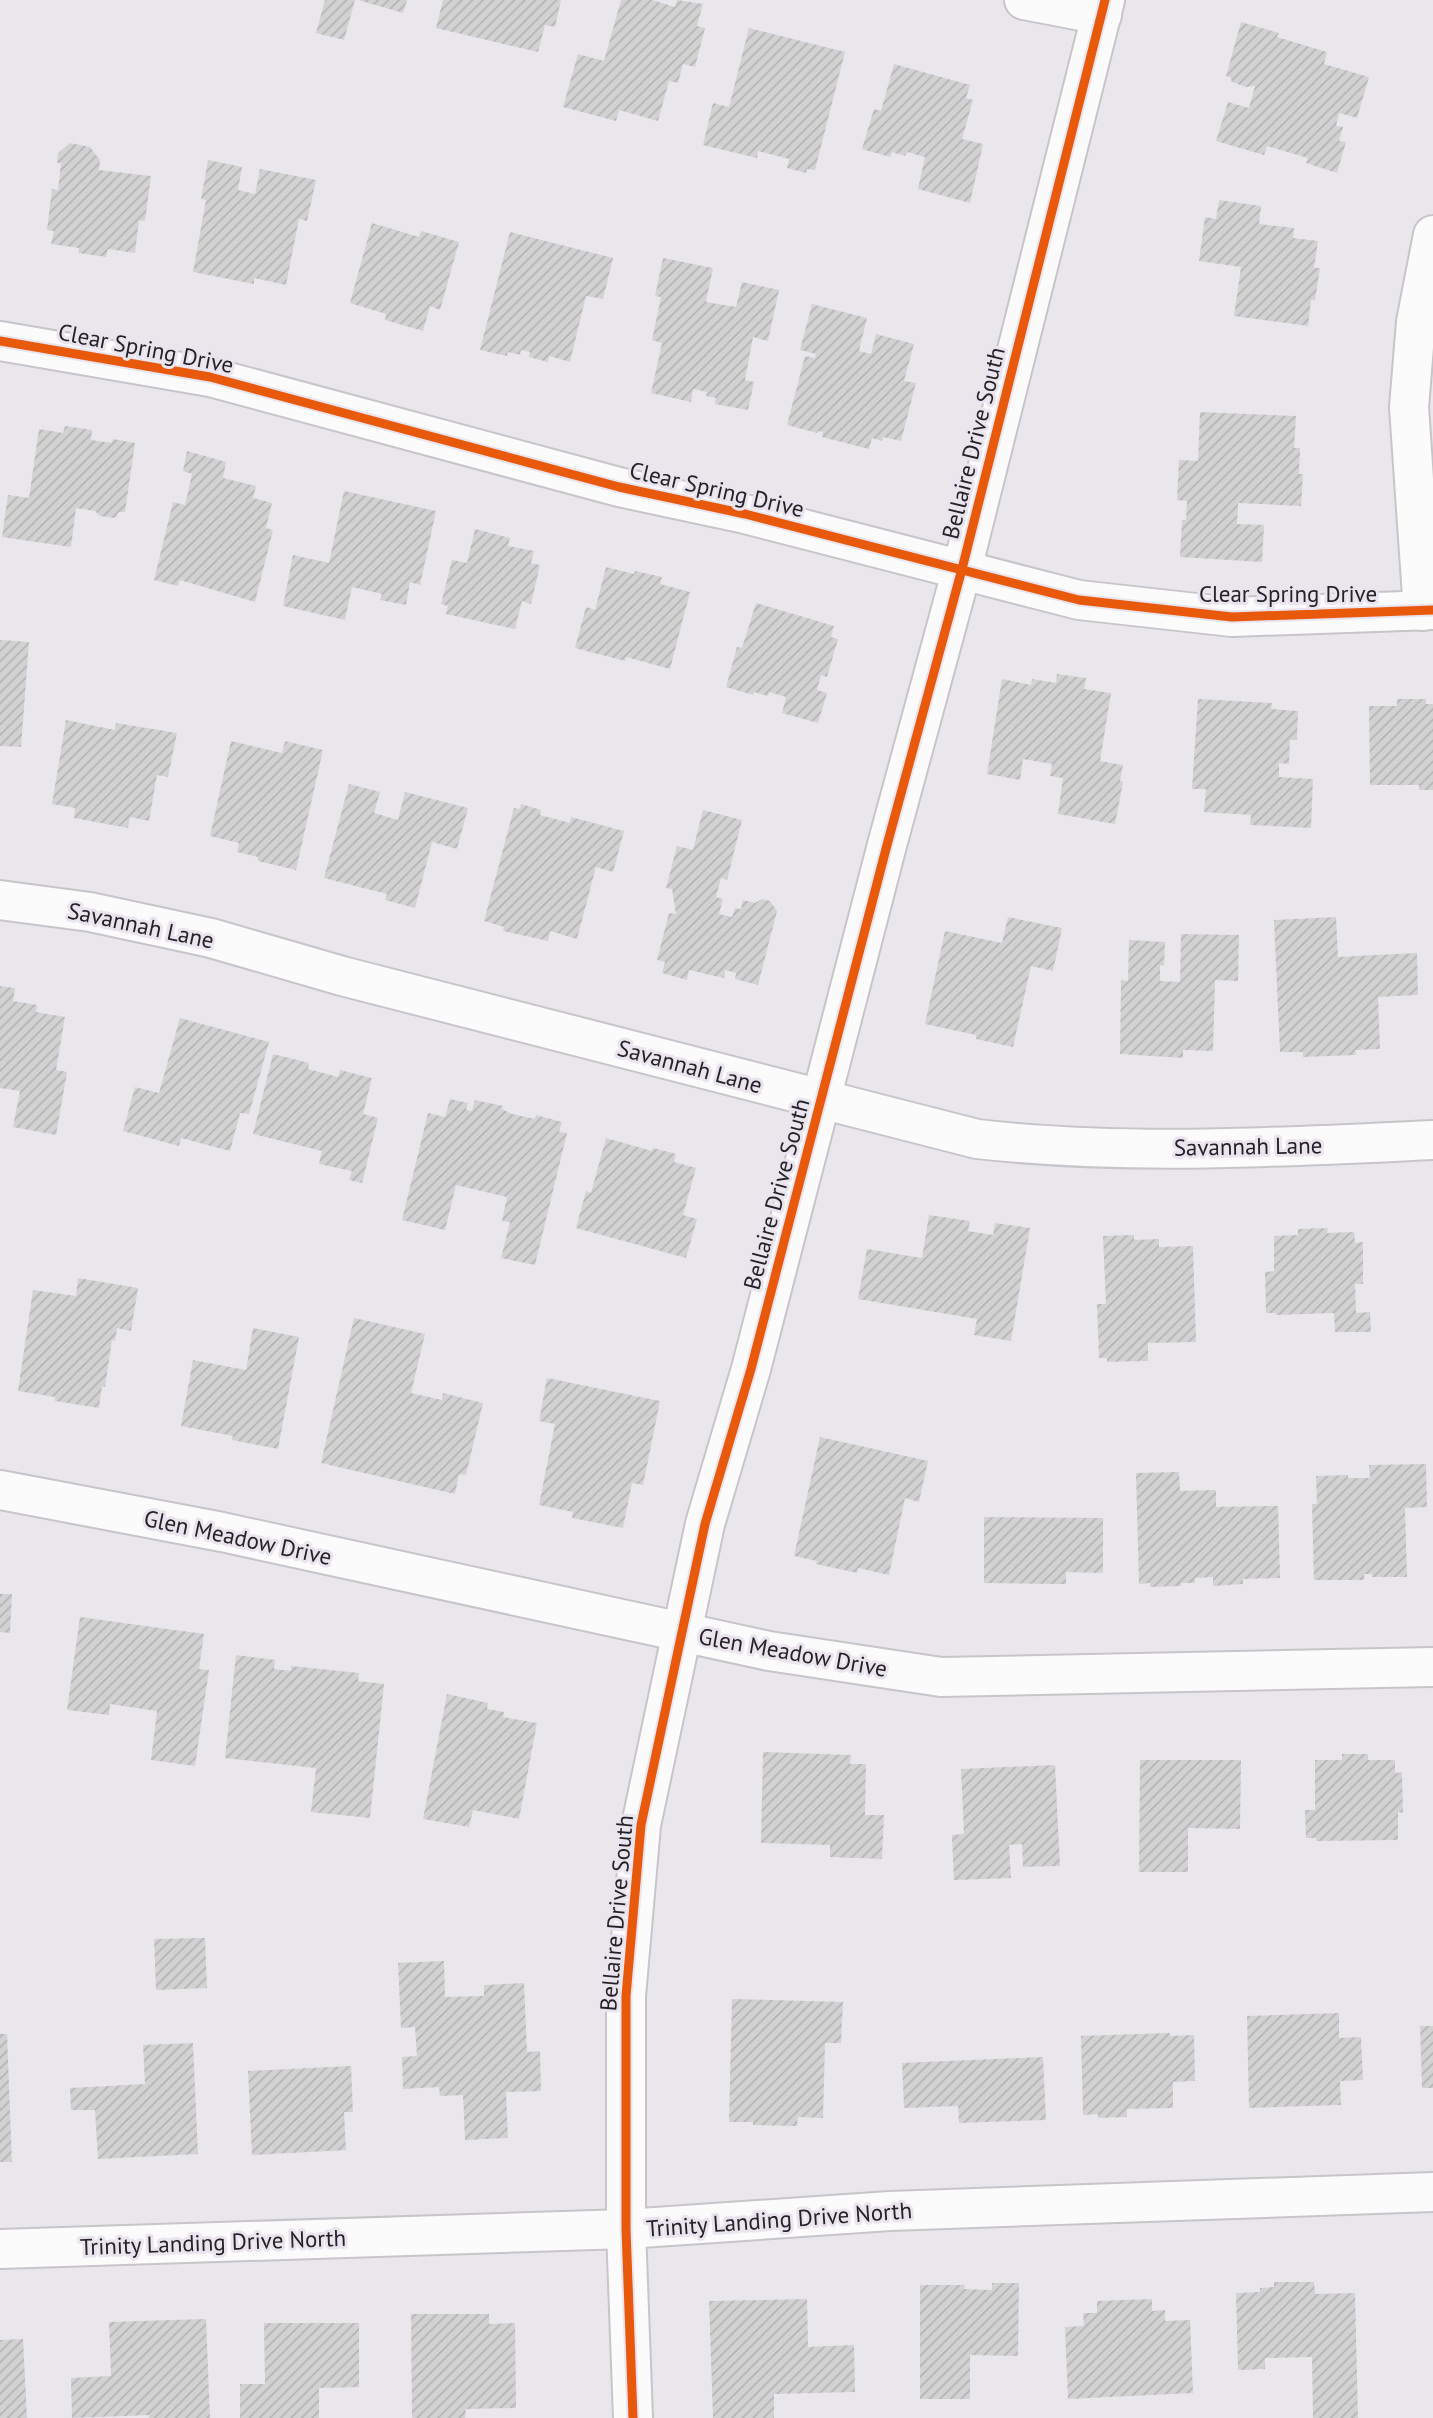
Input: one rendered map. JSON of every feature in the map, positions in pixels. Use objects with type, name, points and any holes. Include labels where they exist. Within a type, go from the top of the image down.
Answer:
[{"type":"street","points":[[1024,0],[1104,7]]},
{"type":"street","name":"Bellaire Drive South","points":[[633,2418],[626,2229],[626,1996],[641,1825],[705,1524],[751,1369],[890,832],[962,569],[1104,7]]},
{"type":"street","points":[[1428,610],[1409,407],[1416,322],[1433,235]]},
{"type":"street","name":"Clear Spring Drive","points":[[0,341],[210,377],[619,487],[745,514],[1079,600],[1232,617],[1428,610]]},
{"type":"street","name":"Savannah Lane","points":[[0,900],[90,912],[211,938],[342,976],[977,1139],[1036,1146],[1237,1149],[1433,1140]]},
{"type":"street","name":"Glen Meadow Drive","points":[[0,1490],[222,1532],[769,1651],[941,1677],[1433,1667]]},
{"type":"street","name":"Trinity Landing Drive North","points":[[0,2249],[626,2229],[890,2211],[1433,2192]]},
{"type":"building","points":[[325,0],[355,0],[344,40],[316,33]]},
{"type":"building","points":[[358,0],[407,0],[403,13]]},
{"type":"building","points":[[443,0],[561,0],[555,27],[545,25],[538,52],[436,28]]},
{"type":"building","points":[[621,0],[652,0],[675,7],[677,0],[703,4],[697,26],[705,28],[695,67],[683,64],[678,83],[669,81],[658,121],[619,110],[616,121],[563,107],[578,54],[604,61]]},
{"type":"building","points":[[1241,22],[1279,33],[1277,37],[1327,52],[1324,64],[1369,77],[1357,118],[1339,113],[1336,126],[1343,127],[1339,141],[1346,142],[1337,173],[1306,163],[1308,158],[1267,146],[1264,155],[1216,141],[1228,102],[1249,108],[1255,86],[1246,87],[1232,82],[1230,77],[1226,76]]},
{"type":"building","points":[[749,28],[845,52],[815,170],[807,169],[806,173],[787,168],[789,159],[758,151],[757,158],[703,145],[713,103],[729,107]]},
{"type":"building","points":[[894,64],[970,85],[966,98],[973,100],[962,139],[983,144],[970,203],[918,189],[925,157],[907,152],[905,156],[892,152],[890,157],[862,149],[874,109],[881,111]]},
{"type":"building","points":[[70,143],[90,147],[100,160],[99,170],[151,176],[145,221],[139,220],[135,253],[108,249],[106,257],[78,253],[79,248],[51,244],[54,231],[47,230],[52,189],[58,190],[61,163],[57,163],[58,153]]},
{"type":"building","points":[[208,160],[242,167],[238,190],[255,194],[260,169],[316,180],[307,221],[299,219],[286,285],[254,278],[254,284],[193,272],[206,200],[201,199]]},
{"type":"building","points":[[1219,200],[1261,206],[1259,224],[1294,228],[1293,238],[1318,241],[1314,268],[1320,268],[1315,300],[1311,300],[1308,326],[1234,316],[1241,267],[1199,261],[1205,217],[1216,219]]},
{"type":"building","points":[[372,223],[419,237],[421,231],[459,242],[440,310],[430,306],[423,331],[385,320],[386,314],[350,303]]},
{"type":"building","points":[[510,232],[613,258],[603,299],[586,296],[570,362],[549,356],[548,362],[529,357],[530,352],[521,350],[520,355],[508,352],[507,356],[480,350]]},
{"type":"building","points":[[663,258],[713,268],[706,302],[736,307],[742,282],[779,290],[768,341],[753,337],[745,380],[754,382],[748,410],[715,404],[716,398],[706,396],[707,392],[693,389],[691,402],[651,393],[662,343],[652,340],[661,297],[655,296]]},
{"type":"building","points":[[812,304],[867,318],[859,351],[871,354],[876,334],[914,344],[904,381],[916,383],[901,441],[883,437],[882,441],[872,438],[869,449],[822,437],[823,432],[817,433],[787,425],[805,356],[815,358],[816,354],[800,350]]},
{"type":"building","points":[[1200,412],[1296,416],[1294,448],[1300,448],[1299,474],[1303,474],[1301,506],[1238,503],[1237,524],[1264,525],[1262,562],[1180,557],[1182,520],[1186,520],[1187,501],[1177,500],[1179,460],[1198,461]]},
{"type":"building","points":[[65,426],[92,430],[91,440],[112,443],[113,439],[135,443],[125,512],[119,512],[115,518],[76,508],[71,547],[2,537],[8,495],[29,498],[39,429],[63,433]]},
{"type":"building","points":[[187,451],[226,462],[223,478],[256,486],[253,498],[272,503],[266,528],[273,530],[255,602],[180,580],[178,586],[154,580],[173,502],[185,505],[192,474],[183,471]]},
{"type":"building","points":[[344,491],[436,511],[420,585],[410,582],[406,605],[380,600],[382,594],[352,587],[345,620],[283,606],[293,555],[329,563]]},
{"type":"building","points":[[475,529],[510,538],[508,546],[534,551],[531,563],[540,565],[531,604],[522,601],[515,629],[446,614],[448,606],[441,604],[452,560],[467,563]]},
{"type":"building","points":[[606,567],[662,577],[660,584],[690,592],[670,669],[626,657],[625,661],[575,648],[586,607],[595,610]]},
{"type":"building","points":[[756,603],[834,626],[831,637],[838,639],[827,677],[821,675],[817,690],[827,693],[818,723],[782,713],[786,697],[769,692],[768,696],[754,692],[753,695],[726,687],[737,647],[742,648]]},
{"type":"building","points":[[0,640],[29,642],[21,747],[0,746]]},
{"type":"building","points":[[1057,674],[1086,678],[1084,689],[1111,693],[1100,761],[1123,765],[1120,781],[1123,782],[1115,824],[1058,814],[1063,778],[1050,776],[1052,764],[1023,759],[1020,780],[987,774],[1002,679],[1031,685],[1032,679],[1056,683]]},
{"type":"building","points":[[1198,699],[1272,703],[1271,709],[1298,711],[1297,740],[1290,740],[1289,764],[1279,763],[1279,777],[1313,779],[1311,828],[1250,825],[1251,815],[1204,812],[1206,789],[1192,789]]},
{"type":"building","points":[[1397,699],[1426,699],[1426,704],[1433,704],[1433,790],[1419,790],[1419,785],[1370,785],[1369,706],[1397,706]]},
{"type":"building","points":[[66,720],[115,730],[116,723],[177,733],[168,777],[157,775],[149,821],[130,817],[128,828],[74,818],[75,808],[52,804]]},
{"type":"building","points":[[231,741],[282,753],[285,741],[323,750],[296,870],[258,861],[258,857],[237,852],[239,843],[210,836]]},
{"type":"building","points":[[349,784],[380,792],[374,813],[398,820],[405,792],[468,808],[457,849],[432,842],[415,908],[385,900],[387,894],[324,878]]},
{"type":"building","points":[[521,804],[541,810],[540,815],[570,823],[571,817],[624,831],[613,872],[596,867],[577,939],[550,931],[548,941],[503,931],[504,927],[484,921],[514,808],[520,809]]},
{"type":"building","points":[[703,810],[742,820],[727,880],[721,878],[716,897],[723,899],[719,914],[732,917],[735,908],[741,909],[743,900],[755,903],[762,899],[770,901],[777,911],[758,985],[735,979],[736,973],[725,970],[724,978],[689,970],[687,980],[662,973],[665,962],[657,960],[669,913],[676,914],[672,889],[666,888],[677,846],[693,850]]},
{"type":"building","points":[[1008,917],[1062,928],[1053,971],[1031,966],[1013,1047],[976,1039],[976,1035],[925,1024],[945,931],[1002,943]]},
{"type":"building","points":[[1336,917],[1338,957],[1417,953],[1418,995],[1378,997],[1380,1049],[1355,1050],[1356,1055],[1303,1057],[1303,1052],[1280,1052],[1274,920]]},
{"type":"building","points":[[1181,934],[1239,935],[1238,981],[1215,980],[1213,1051],[1183,1050],[1183,1058],[1120,1054],[1121,980],[1128,981],[1129,940],[1165,942],[1160,981],[1180,982]]},
{"type":"building","points":[[0,986],[15,988],[13,1001],[37,1005],[36,1012],[65,1017],[56,1070],[67,1072],[56,1135],[13,1127],[20,1091],[0,1088]]},
{"type":"building","points":[[180,1018],[269,1042],[249,1114],[240,1113],[230,1151],[181,1138],[179,1146],[123,1131],[135,1087],[159,1093]]},
{"type":"building","points":[[273,1054],[309,1063],[308,1069],[338,1077],[340,1070],[372,1078],[363,1114],[378,1118],[362,1183],[349,1180],[352,1171],[319,1164],[322,1151],[253,1134]]},
{"type":"building","points":[[450,1099],[468,1103],[466,1110],[472,1111],[475,1100],[503,1106],[502,1109],[512,1114],[535,1119],[536,1115],[562,1122],[559,1132],[567,1133],[535,1265],[501,1258],[510,1222],[502,1221],[507,1197],[456,1185],[445,1230],[402,1220],[428,1113],[445,1117]]},
{"type":"building","points":[[606,1138],[652,1151],[653,1148],[676,1154],[674,1162],[696,1168],[683,1215],[697,1219],[686,1258],[576,1228],[586,1191],[591,1193]]},
{"type":"building","points":[[929,1215],[970,1221],[968,1231],[993,1235],[995,1223],[1030,1228],[1011,1341],[974,1335],[977,1319],[858,1299],[867,1249],[922,1258]]},
{"type":"building","points":[[1328,1228],[1327,1233],[1354,1232],[1355,1243],[1363,1242],[1363,1284],[1355,1284],[1356,1313],[1370,1312],[1371,1332],[1335,1332],[1334,1313],[1266,1313],[1265,1272],[1274,1271],[1274,1236],[1298,1235],[1298,1229]]},
{"type":"building","points":[[1134,1235],[1134,1240],[1159,1239],[1159,1247],[1193,1246],[1196,1342],[1148,1343],[1148,1361],[1107,1362],[1107,1358],[1099,1358],[1097,1304],[1106,1304],[1103,1236]]},
{"type":"building","points":[[78,1278],[138,1288],[131,1331],[117,1328],[115,1341],[112,1340],[99,1408],[55,1401],[55,1397],[18,1391],[33,1290],[76,1296]]},
{"type":"building","points":[[354,1318],[425,1334],[411,1393],[442,1400],[443,1393],[483,1403],[466,1475],[459,1474],[455,1494],[321,1463]]},
{"type":"building","points":[[253,1328],[299,1337],[278,1449],[232,1440],[233,1436],[181,1426],[193,1360],[246,1370]]},
{"type":"building","points":[[547,1378],[660,1401],[643,1485],[632,1483],[623,1528],[572,1518],[573,1512],[539,1505],[555,1424],[539,1421]]},
{"type":"building","points":[[820,1437],[928,1461],[919,1502],[905,1498],[889,1575],[858,1568],[857,1573],[794,1556]]},
{"type":"building","points":[[1426,1464],[1427,1507],[1405,1508],[1407,1577],[1372,1577],[1372,1574],[1364,1574],[1364,1580],[1314,1580],[1312,1504],[1317,1504],[1316,1476],[1348,1475],[1348,1478],[1370,1478],[1369,1465]]},
{"type":"building","points":[[1179,1472],[1180,1491],[1216,1490],[1216,1507],[1278,1506],[1280,1578],[1243,1579],[1243,1584],[1213,1586],[1213,1577],[1195,1578],[1195,1583],[1181,1583],[1181,1586],[1150,1587],[1150,1583],[1139,1584],[1136,1473]]},
{"type":"building","points":[[984,1517],[1103,1518],[1103,1573],[1066,1572],[1066,1584],[984,1583]]},
{"type":"building","points":[[0,1594],[12,1594],[10,1633],[0,1632]]},
{"type":"building","points":[[80,1617],[204,1634],[199,1669],[209,1670],[195,1766],[151,1760],[157,1711],[110,1704],[109,1715],[67,1710]]},
{"type":"building","points":[[236,1655],[275,1660],[274,1669],[291,1671],[291,1666],[359,1673],[358,1681],[384,1684],[370,1818],[311,1812],[316,1768],[225,1758]]},
{"type":"building","points":[[447,1694],[488,1703],[487,1709],[504,1712],[503,1717],[537,1723],[519,1819],[473,1810],[469,1827],[423,1819]]},
{"type":"building","points":[[763,1752],[851,1755],[850,1764],[866,1764],[865,1815],[884,1815],[882,1859],[830,1857],[830,1845],[761,1843]]},
{"type":"building","points":[[1342,1754],[1368,1754],[1368,1760],[1395,1760],[1395,1773],[1402,1772],[1403,1813],[1398,1812],[1398,1840],[1316,1841],[1316,1838],[1306,1838],[1305,1810],[1315,1810],[1315,1760],[1342,1760]]},
{"type":"building","points":[[1140,1760],[1241,1760],[1240,1829],[1188,1828],[1188,1872],[1139,1872]]},
{"type":"building","points":[[1055,1765],[1060,1866],[1023,1867],[1022,1844],[1009,1845],[1011,1878],[954,1880],[952,1835],[964,1834],[961,1769]]},
{"type":"building","points":[[205,1938],[207,1988],[156,1990],[154,1939]]},
{"type":"building","points":[[444,1961],[445,1997],[484,1996],[484,1985],[524,1983],[527,2052],[540,2051],[541,2091],[506,2092],[508,2138],[465,2140],[463,2095],[440,2096],[439,2087],[403,2089],[402,2057],[417,2056],[415,2027],[401,2028],[398,1963]]},
{"type":"building","points":[[732,1999],[843,2002],[841,2043],[825,2043],[823,2118],[798,2117],[797,2126],[729,2122]]},
{"type":"building","points":[[1339,2013],[1339,2038],[1361,2037],[1363,2080],[1340,2081],[1341,2105],[1249,2108],[1247,2016]]},
{"type":"building","points":[[1420,2026],[1433,2026],[1433,2088],[1422,2088]]},
{"type":"building","points":[[1170,2033],[1170,2036],[1194,2035],[1195,2081],[1173,2082],[1173,2108],[1127,2109],[1127,2117],[1098,2118],[1098,2114],[1083,2115],[1081,2036]]},
{"type":"building","points":[[0,2034],[7,2034],[12,2162],[0,2162]]},
{"type":"building","points":[[193,2043],[198,2154],[98,2159],[95,2110],[71,2110],[70,2088],[145,2084],[143,2045]]},
{"type":"building","points":[[1043,2057],[1046,2120],[959,2123],[958,2106],[904,2108],[902,2063]]},
{"type":"building","points":[[351,2066],[353,2112],[344,2112],[346,2150],[252,2155],[248,2071]]},
{"type":"building","points":[[1274,2282],[1314,2282],[1315,2294],[1355,2293],[1358,2418],[1313,2418],[1312,2357],[1265,2358],[1265,2369],[1238,2370],[1236,2293],[1260,2292],[1260,2288],[1274,2287]]},
{"type":"building","points":[[992,2283],[1019,2283],[1018,2356],[970,2355],[970,2399],[920,2399],[920,2285],[965,2285],[964,2289],[992,2290]]},
{"type":"building","points":[[807,2299],[808,2347],[854,2345],[855,2392],[774,2394],[774,2418],[713,2418],[709,2301]]},
{"type":"building","points":[[1152,2299],[1152,2311],[1165,2310],[1165,2321],[1190,2320],[1193,2393],[1068,2399],[1065,2327],[1084,2326],[1083,2313],[1097,2313],[1097,2301]]},
{"type":"building","points":[[411,2314],[489,2314],[489,2324],[515,2323],[516,2408],[466,2409],[465,2418],[412,2418]]},
{"type":"building","points":[[206,2319],[210,2418],[149,2418],[149,2415],[72,2418],[71,2378],[111,2376],[109,2322]]},
{"type":"building","points":[[264,2323],[359,2323],[359,2387],[319,2388],[319,2418],[240,2418],[240,2384],[265,2384]]},
{"type":"building","points":[[23,2339],[27,2418],[0,2418],[0,2340]]},
{"type":"cycle path","points":[[633,2418],[626,2229],[626,1996],[641,1825],[705,1524],[751,1369],[887,845],[962,569],[1105,0]]},
{"type":"cycle path","points":[[0,341],[210,377],[619,487],[745,514],[1079,600],[1232,617],[1433,610]]}]
